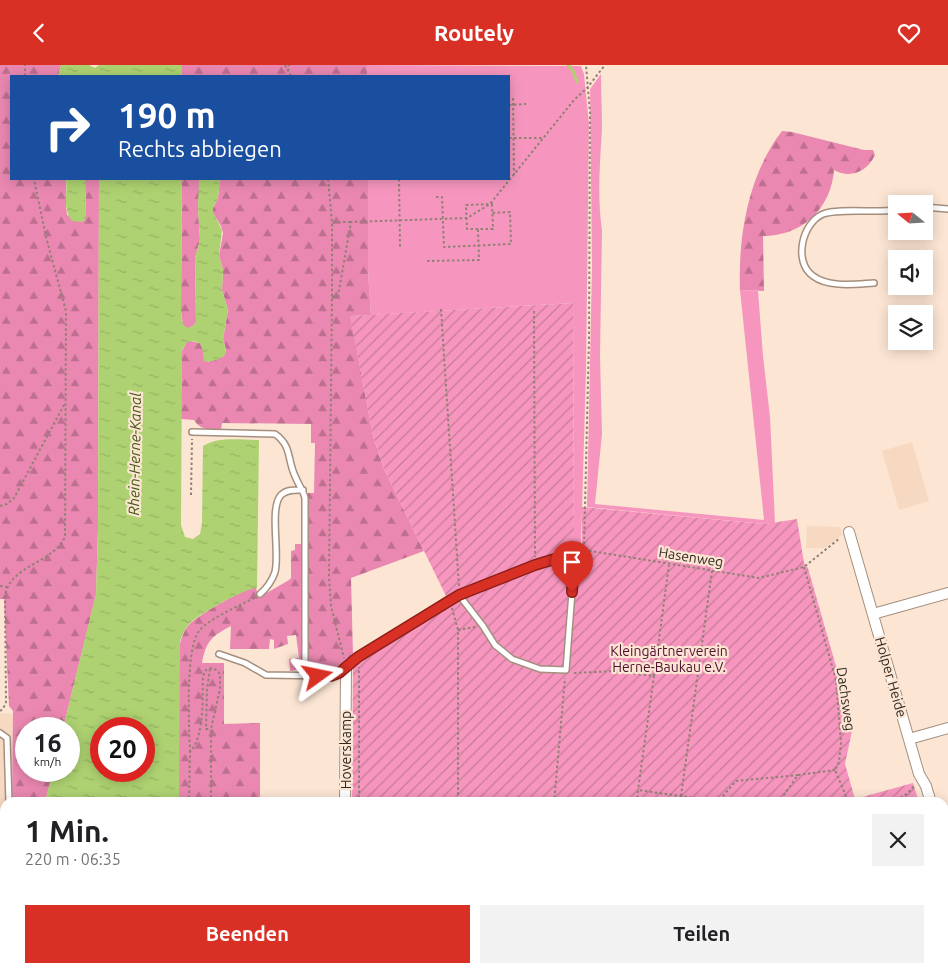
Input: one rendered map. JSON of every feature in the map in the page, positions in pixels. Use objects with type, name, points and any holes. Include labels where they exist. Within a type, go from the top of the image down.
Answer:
[{"type":"street","name":"Holper Heide","points":[[849,532],[909,739],[929,797]]},
{"type":"street","points":[[873,614],[948,593]]},
{"type":"street","name":"Hoverskamp","points":[[345,797],[346,667]]},
{"type":"street","points":[[909,739],[948,728]]},
{"type":"lane","points":[[933,207],[948,209]]},
{"type":"lane","points":[[874,283],[845,285],[831,283],[814,276],[805,267],[802,243],[805,234],[813,222],[822,215],[832,212],[888,211]]},
{"type":"lane","points":[[192,432],[274,434],[288,448],[294,476],[303,490],[305,498],[305,676]]},
{"type":"lane","points":[[260,594],[268,586],[275,571],[276,504],[281,495],[288,490],[303,490]]},
{"type":"lane","points":[[218,654],[245,663],[266,675],[331,676],[339,673],[358,657],[450,599],[459,595],[535,565],[574,553],[566,670],[540,669],[512,659],[495,645],[459,595]]},
{"type":"lane","points":[[0,733],[7,738],[9,797]]},
{"type":"path","points":[[284,65],[290,75]]},
{"type":"path","points":[[288,65],[288,71]]},
{"type":"path","points":[[574,553],[584,549],[590,113],[586,65]]},
{"type":"path","points":[[510,180],[574,100],[605,65]]},
{"type":"path","points":[[513,98],[514,175]]},
{"type":"path","points":[[513,105],[526,104]]},
{"type":"path","points":[[513,138],[543,138]]},
{"type":"path","points":[[0,711],[4,709],[6,703],[7,587],[19,574],[56,548],[64,537],[66,311],[46,237],[34,180]]},
{"type":"path","points":[[328,180],[332,222],[329,577],[331,606],[346,667]]},
{"type":"path","points":[[399,180],[400,247]]},
{"type":"path","points":[[332,222],[466,218],[490,204],[510,180]]},
{"type":"path","points":[[436,197],[442,197],[444,247],[511,245],[510,212],[492,213]]},
{"type":"path","points":[[490,204],[492,204],[493,229],[467,229],[466,205],[490,204]]},
{"type":"path","points":[[332,297],[338,296],[351,222]]},
{"type":"path","points":[[427,261],[479,260],[478,229]]},
{"type":"path","points":[[441,309],[459,595]]},
{"type":"path","points":[[534,311],[535,565]]},
{"type":"path","points":[[0,506],[7,504],[14,498],[65,403]]},
{"type":"path","points":[[191,495],[192,432]]},
{"type":"path","points":[[804,567],[849,532]]},
{"type":"path","name":"Hasenweg","points":[[584,549],[759,578],[804,567]]},
{"type":"path","points":[[637,797],[669,564]]},
{"type":"path","name":"Dachsweg","points":[[804,567],[836,680],[841,743],[839,762],[835,770]]},
{"type":"path","points":[[681,796],[712,571]]},
{"type":"path","points":[[0,586],[7,587]]},
{"type":"path","points":[[189,797],[190,655],[195,638],[198,632],[209,623],[260,594]]},
{"type":"path","points":[[450,599],[458,630],[458,797]]},
{"type":"path","points":[[458,630],[483,626]]},
{"type":"path","points":[[358,657],[359,797]]},
{"type":"path","points":[[190,752],[196,743],[200,723],[204,671],[210,668],[215,669],[218,671],[221,681],[211,729],[211,797]]},
{"type":"path","points":[[210,668],[207,689],[206,729],[211,729]]},
{"type":"path","points":[[555,797],[566,670],[572,673],[614,671],[654,677]]},
{"type":"path","points":[[722,797],[736,781],[835,770],[847,797]]},
{"type":"path","points":[[782,797],[798,775]]},
{"type":"path","points":[[902,797],[922,780]]},
{"type":"path","points":[[638,790],[688,797]]},
{"type":"shaded area","points":[[912,442],[929,501],[899,510],[882,451]]},
{"type":"shaded area","points":[[807,526],[840,527],[842,535],[825,548],[806,548]]},
{"type":"shaded area","points":[[0,713],[13,714],[12,797],[0,797]]},
{"type":"green space","points":[[0,65],[61,65],[58,75],[10,75],[10,180],[66,180],[67,215],[84,221],[86,215],[85,180],[99,180],[98,529],[96,595],[66,717],[15,717],[15,782],[50,782],[46,797],[12,797],[13,711],[9,706],[4,599],[0,599]]},
{"type":"green space","points":[[182,65],[367,65],[367,75],[182,75]]},
{"type":"green space","points":[[367,65],[581,66],[584,74],[589,124],[586,371],[581,544],[574,546],[573,303],[371,315],[368,272],[368,180],[510,180],[510,75],[367,75]]},
{"type":"green space","points":[[601,74],[602,129],[599,192],[602,230],[600,356],[602,434],[595,504],[764,520],[740,290],[758,291],[770,417],[775,523],[765,524],[587,507],[592,266],[590,89]]},
{"type":"green space","points":[[782,131],[864,150],[873,150],[875,155],[863,170],[858,172],[846,174],[834,170],[832,184],[827,197],[812,218],[790,231],[777,235],[763,236],[764,291],[740,290],[743,228],[753,186],[770,148]]},
{"type":"green space","points":[[182,180],[199,180],[198,208],[200,240],[195,258],[196,321],[190,328],[183,325],[181,311]]},
{"type":"green space","points":[[220,180],[368,180],[368,272],[371,315],[351,316],[351,319],[373,436],[384,469],[424,551],[351,578],[353,656],[330,671],[312,670],[308,660],[308,493],[314,493],[315,443],[311,443],[311,424],[222,423],[221,430],[206,429],[194,420],[181,419],[182,351],[186,343],[189,341],[200,343],[208,362],[224,356],[226,350],[223,339],[228,310],[222,290],[223,270],[219,256],[223,233],[213,213],[213,208],[218,198]]},
{"type":"green space","name":"Kleingärtnerverein Herne-Baukau e.V.","points":[[573,303],[574,546],[582,543],[582,507],[765,524],[797,519],[804,563],[808,568],[853,726],[845,764],[854,797],[352,797],[353,656],[446,596],[384,469],[373,436],[350,316]]},
{"type":"green space","points":[[295,544],[302,544],[301,663],[299,667],[290,671],[289,659],[299,658],[296,635],[287,636],[288,644],[274,649],[274,640],[270,639],[269,649],[230,649],[231,626],[211,640],[202,663],[224,663],[224,724],[260,723],[260,797],[179,797],[179,647],[183,633],[193,621],[249,589],[256,587],[258,598],[289,580],[291,578],[291,551],[295,550]]},
{"type":"green space","name":"Kleingärtnerverein Herne-Baukau e.V.","points":[[913,783],[917,797],[862,797]]},
{"type":"water","points":[[61,65],[89,65],[95,68],[99,65],[182,65],[182,75],[58,75]]},
{"type":"water","points":[[66,180],[85,180],[86,218],[82,222],[72,221],[69,216],[66,206]]},
{"type":"water","name":"Rhein-Herne-Kanal","points":[[99,180],[182,180],[181,313],[183,325],[188,328],[194,325],[196,321],[195,258],[200,240],[199,180],[220,180],[218,198],[213,212],[222,230],[219,256],[223,270],[222,290],[228,310],[223,339],[226,352],[214,361],[204,361],[201,345],[197,342],[187,342],[182,350],[181,525],[185,537],[193,539],[200,534],[202,523],[203,446],[223,440],[259,440],[257,588],[243,592],[202,614],[189,624],[180,641],[179,797],[46,797],[50,782],[80,782],[80,717],[66,717],[96,594],[98,529]]},
{"type":"waterway","points":[[568,65],[573,71],[577,82]]},
{"type":"route","points":[[318,676],[331,676],[339,673],[358,657],[450,599],[535,565],[574,553],[572,592]]}]
